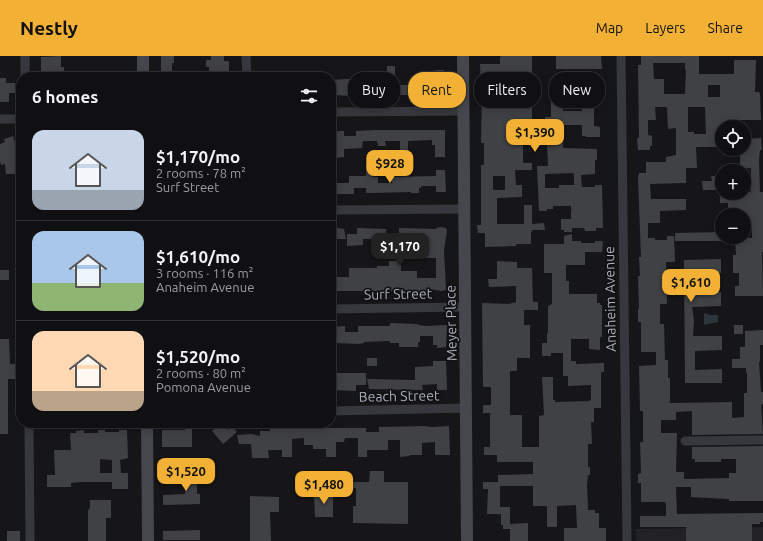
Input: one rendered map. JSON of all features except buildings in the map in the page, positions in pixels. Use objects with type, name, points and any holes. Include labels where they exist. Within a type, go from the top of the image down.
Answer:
[{"type":"street","points":[[25,56],[25,72]]},
{"type":"street","points":[[143,56],[143,72]]},
{"type":"street","points":[[246,56],[247,72]]},
{"type":"street","name":"Meyer Place","points":[[463,56],[467,541]]},
{"type":"street","name":"Anaheim Avenue","points":[[621,56],[627,541]]},
{"type":"street","points":[[336,112],[464,111]]},
{"type":"street","points":[[0,119],[16,119]]},
{"type":"street","points":[[336,210],[464,209]]},
{"type":"street","name":"Surf Street","points":[[336,309],[466,307]]},
{"type":"street","name":"Beach Street","points":[[336,411],[466,408]]},
{"type":"street","points":[[29,428],[30,541]]},
{"type":"street","points":[[147,428],[148,541]]},
{"type":"street","points":[[685,441],[763,440]]},
{"type":"shaded area","points":[[704,313],[718,315],[718,322],[704,325]]},
{"type":"shaded area","points":[[763,527],[763,541],[636,541],[636,529]]}]
